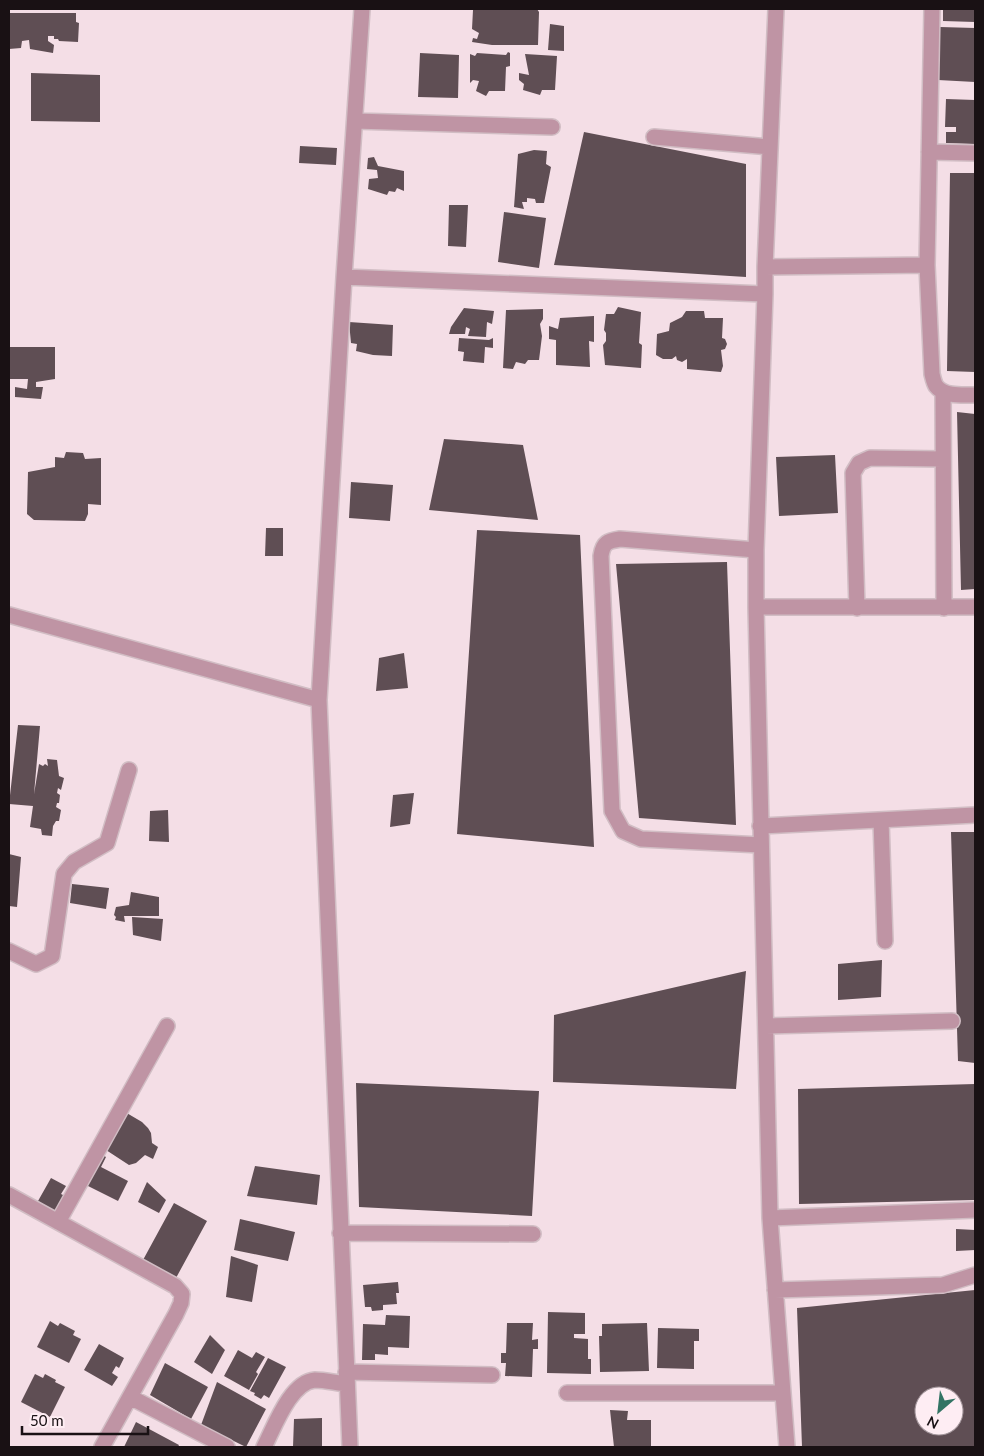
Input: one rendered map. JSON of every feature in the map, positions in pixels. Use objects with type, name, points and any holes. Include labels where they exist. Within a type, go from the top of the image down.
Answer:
[{"type":"street","points":[[350,1447],[319,700],[362,9]]},
{"type":"street","points":[[776,9],[765,267],[756,550],[756,607],[770,1218],[787,1447]]},
{"type":"street","points":[[932,9],[927,266],[932,374],[935,385],[942,392],[956,395],[975,395]]},
{"type":"street","points":[[355,121],[552,127]]},
{"type":"street","points":[[654,138],[770,147]]},
{"type":"street","points":[[929,152],[975,153]]},
{"type":"street","points":[[765,267],[927,266]]},
{"type":"street","points":[[344,277],[765,294]]},
{"type":"street","points":[[942,392],[944,608]]},
{"type":"street","points":[[857,608],[853,473],[859,463],[870,458],[943,459]]},
{"type":"street","points":[[756,550],[620,539],[609,541],[602,547],[601,556],[612,811],[619,825],[623,831],[641,839],[761,845]]},
{"type":"street","points":[[756,607],[975,607]]},
{"type":"street","points":[[9,615],[319,700]]},
{"type":"street","points":[[9,950],[36,964],[52,956],[64,874],[74,862],[107,843],[128,770]]},
{"type":"street","points":[[760,826],[975,815]]},
{"type":"street","points":[[881,820],[885,942]]},
{"type":"street","points":[[766,1026],[952,1021]]},
{"type":"street","points":[[58,1222],[167,1026]]},
{"type":"street","points":[[9,1194],[175,1286],[182,1294],[181,1303],[176,1314],[102,1447]]},
{"type":"street","points":[[770,1218],[975,1210]]},
{"type":"street","points":[[340,1233],[533,1234]]},
{"type":"street","points":[[775,1290],[943,1285],[975,1275]]},
{"type":"street","points":[[264,1447],[295,1390],[305,1383],[314,1380],[492,1375]]},
{"type":"street","points":[[567,1394],[783,1393]]},
{"type":"street","points":[[130,1397],[227,1447]]},
{"type":"building","points":[[537,9],[539,12],[538,45],[492,45],[472,42],[473,38],[477,39],[479,33],[472,29],[473,10]]},
{"type":"building","points":[[943,9],[975,9],[975,22],[943,21]]},
{"type":"building","points":[[9,13],[76,13],[76,22],[79,23],[78,42],[59,41],[54,39],[54,36],[48,36],[48,41],[54,45],[53,53],[30,49],[29,40],[22,41],[21,48],[9,49]]},
{"type":"building","points":[[550,24],[564,26],[564,51],[548,50]]},
{"type":"building","points":[[940,27],[975,28],[975,82],[938,80]]},
{"type":"building","points":[[508,52],[510,53],[510,66],[506,67],[505,91],[489,91],[486,96],[476,91],[479,81],[473,80],[470,83],[470,54],[475,56],[477,53],[506,55]]},
{"type":"building","points":[[420,53],[459,55],[458,98],[418,97]]},
{"type":"building","points":[[525,54],[557,56],[555,90],[542,90],[540,95],[523,90],[524,84],[519,80],[519,73],[529,75]]},
{"type":"building","points":[[31,73],[100,75],[100,122],[31,121]]},
{"type":"building","points":[[946,99],[975,100],[975,144],[946,143],[946,132],[956,132],[956,127],[945,127]]},
{"type":"building","points":[[584,132],[746,164],[746,277],[554,265]]},
{"type":"building","points":[[300,146],[337,148],[336,165],[299,163]]},
{"type":"building","points":[[534,150],[547,151],[546,164],[551,167],[544,203],[536,203],[535,199],[527,198],[527,202],[522,202],[524,209],[514,207],[518,154]]},
{"type":"building","points":[[374,157],[378,166],[404,171],[404,191],[397,188],[395,192],[389,191],[387,195],[368,189],[369,179],[378,178],[377,170],[367,169],[368,158]]},
{"type":"building","points":[[950,173],[975,173],[975,372],[947,371]]},
{"type":"building","points":[[449,205],[468,205],[466,247],[448,246]]},
{"type":"building","points":[[504,212],[546,218],[539,268],[498,262]]},
{"type":"building","points":[[618,307],[641,312],[639,343],[642,345],[641,368],[605,365],[603,345],[606,341],[604,330],[606,314],[614,314]]},
{"type":"building","points":[[464,308],[494,311],[492,324],[487,322],[486,337],[468,336],[470,329],[466,327],[465,334],[449,334],[451,327]]},
{"type":"building","points":[[543,309],[543,319],[540,324],[542,336],[539,360],[528,360],[525,364],[516,362],[513,369],[503,368],[506,310]]},
{"type":"building","points":[[686,311],[704,311],[705,318],[723,318],[722,338],[725,339],[727,344],[725,349],[721,350],[723,366],[721,372],[687,369],[687,359],[682,362],[677,360],[676,356],[672,359],[663,359],[656,355],[657,334],[669,331],[670,323],[682,317]]},
{"type":"building","points":[[594,316],[594,342],[589,341],[590,367],[556,365],[556,340],[549,339],[549,326],[558,329],[560,318]]},
{"type":"building","points":[[349,322],[393,325],[392,356],[373,355],[356,351],[357,344],[351,343]]},
{"type":"building","points":[[459,338],[489,340],[493,338],[493,348],[485,347],[484,363],[463,361],[464,352],[458,351]]},
{"type":"building","points":[[9,347],[55,347],[55,379],[36,382],[36,387],[43,387],[41,399],[15,397],[15,387],[27,389],[28,379],[9,379]]},
{"type":"building","points":[[957,412],[975,414],[975,589],[961,590]]},
{"type":"building","points":[[444,439],[523,445],[538,520],[429,510]]},
{"type":"building","points":[[66,452],[83,453],[85,459],[101,458],[101,505],[88,504],[88,514],[85,521],[34,520],[27,514],[28,472],[55,467],[55,457],[64,458]]},
{"type":"building","points":[[835,455],[838,513],[779,516],[776,457]]},
{"type":"building","points":[[351,482],[393,485],[390,521],[349,518]]},
{"type":"building","points":[[266,528],[283,528],[283,556],[265,556]]},
{"type":"building","points":[[477,530],[580,535],[594,847],[457,834]]},
{"type":"building","points":[[727,562],[736,825],[639,818],[616,564]]},
{"type":"building","points":[[404,653],[408,688],[376,691],[379,658]]},
{"type":"building","points":[[18,725],[40,726],[34,794],[39,764],[48,766],[47,759],[57,760],[59,776],[64,778],[61,790],[58,788],[57,793],[60,795],[59,803],[57,803],[56,807],[61,810],[59,821],[56,821],[53,826],[52,836],[42,835],[41,829],[30,827],[33,806],[9,804]]},
{"type":"building","points":[[414,793],[410,824],[390,827],[393,795]]},
{"type":"building","points":[[168,810],[169,842],[149,841],[150,811]]},
{"type":"building","points":[[951,832],[975,832],[975,1063],[958,1061]]},
{"type":"building","points":[[9,854],[21,857],[17,907],[9,906]]},
{"type":"building","points":[[72,884],[109,888],[106,909],[70,903]]},
{"type":"building","points":[[131,892],[159,897],[159,916],[124,916],[125,922],[115,920],[116,907],[129,905]]},
{"type":"building","points":[[132,917],[163,919],[161,941],[133,935]]},
{"type":"building","points":[[882,960],[881,997],[838,1000],[838,964]]},
{"type":"building","points":[[746,971],[736,1089],[553,1082],[554,1015]]},
{"type":"building","points":[[356,1083],[539,1091],[532,1216],[359,1207]]},
{"type":"building","points":[[975,1084],[975,1200],[799,1204],[798,1089]]},
{"type":"building","points":[[125,1112],[142,1122],[151,1133],[152,1143],[158,1147],[153,1159],[145,1155],[136,1163],[129,1165],[106,1150]]},
{"type":"building","points":[[99,1153],[106,1157],[101,1167],[128,1181],[118,1201],[84,1184]]},
{"type":"building","points":[[255,1166],[320,1175],[317,1205],[247,1196]]},
{"type":"building","points":[[51,1178],[66,1186],[61,1194],[65,1196],[56,1212],[38,1201]]},
{"type":"building","points":[[147,1182],[166,1200],[159,1213],[138,1202]]},
{"type":"building","points":[[174,1203],[207,1221],[176,1278],[143,1260]]},
{"type":"building","points":[[240,1219],[295,1232],[288,1261],[234,1250]]},
{"type":"building","points":[[956,1229],[975,1230],[975,1250],[956,1251]]},
{"type":"building","points":[[231,1256],[258,1265],[252,1302],[226,1297]]},
{"type":"building","points":[[398,1282],[397,1304],[383,1305],[383,1310],[372,1311],[371,1307],[365,1307],[363,1285]]},
{"type":"building","points":[[975,1290],[975,1447],[802,1447],[797,1308]]},
{"type":"building","points":[[548,1312],[585,1313],[585,1334],[574,1334],[574,1338],[588,1339],[588,1359],[591,1359],[591,1374],[547,1373]]},
{"type":"building","points":[[386,1315],[410,1316],[409,1348],[388,1347],[388,1355],[375,1354],[375,1360],[362,1360],[363,1324],[385,1325]]},
{"type":"building","points":[[50,1321],[58,1326],[60,1323],[75,1331],[73,1335],[81,1339],[69,1363],[37,1347]]},
{"type":"building","points":[[507,1323],[533,1323],[532,1340],[538,1339],[538,1349],[533,1349],[532,1377],[505,1376],[506,1363],[501,1363],[501,1353],[506,1353]]},
{"type":"building","points":[[647,1323],[649,1371],[600,1372],[599,1336],[602,1336],[602,1324]]},
{"type":"building","points":[[658,1328],[699,1329],[699,1341],[694,1341],[694,1369],[657,1368]]},
{"type":"building","points":[[210,1335],[225,1350],[212,1374],[194,1362]]},
{"type":"building","points":[[99,1344],[124,1358],[119,1368],[116,1366],[112,1373],[118,1377],[112,1386],[84,1370]]},
{"type":"building","points":[[238,1350],[252,1358],[256,1352],[265,1357],[256,1372],[258,1374],[249,1390],[224,1376]]},
{"type":"building","points":[[268,1358],[286,1367],[269,1398],[264,1395],[261,1399],[250,1391]]},
{"type":"building","points":[[165,1363],[208,1387],[191,1419],[150,1395]]},
{"type":"building","points":[[35,1374],[43,1378],[45,1374],[65,1387],[50,1417],[21,1402]]},
{"type":"building","points":[[217,1382],[266,1409],[246,1447],[201,1425]]},
{"type":"building","points":[[610,1410],[628,1411],[627,1420],[651,1420],[651,1447],[614,1447]]},
{"type":"building","points":[[322,1418],[322,1447],[293,1447],[294,1419]]},
{"type":"building","points":[[136,1422],[179,1445],[178,1447],[124,1447]]}]
